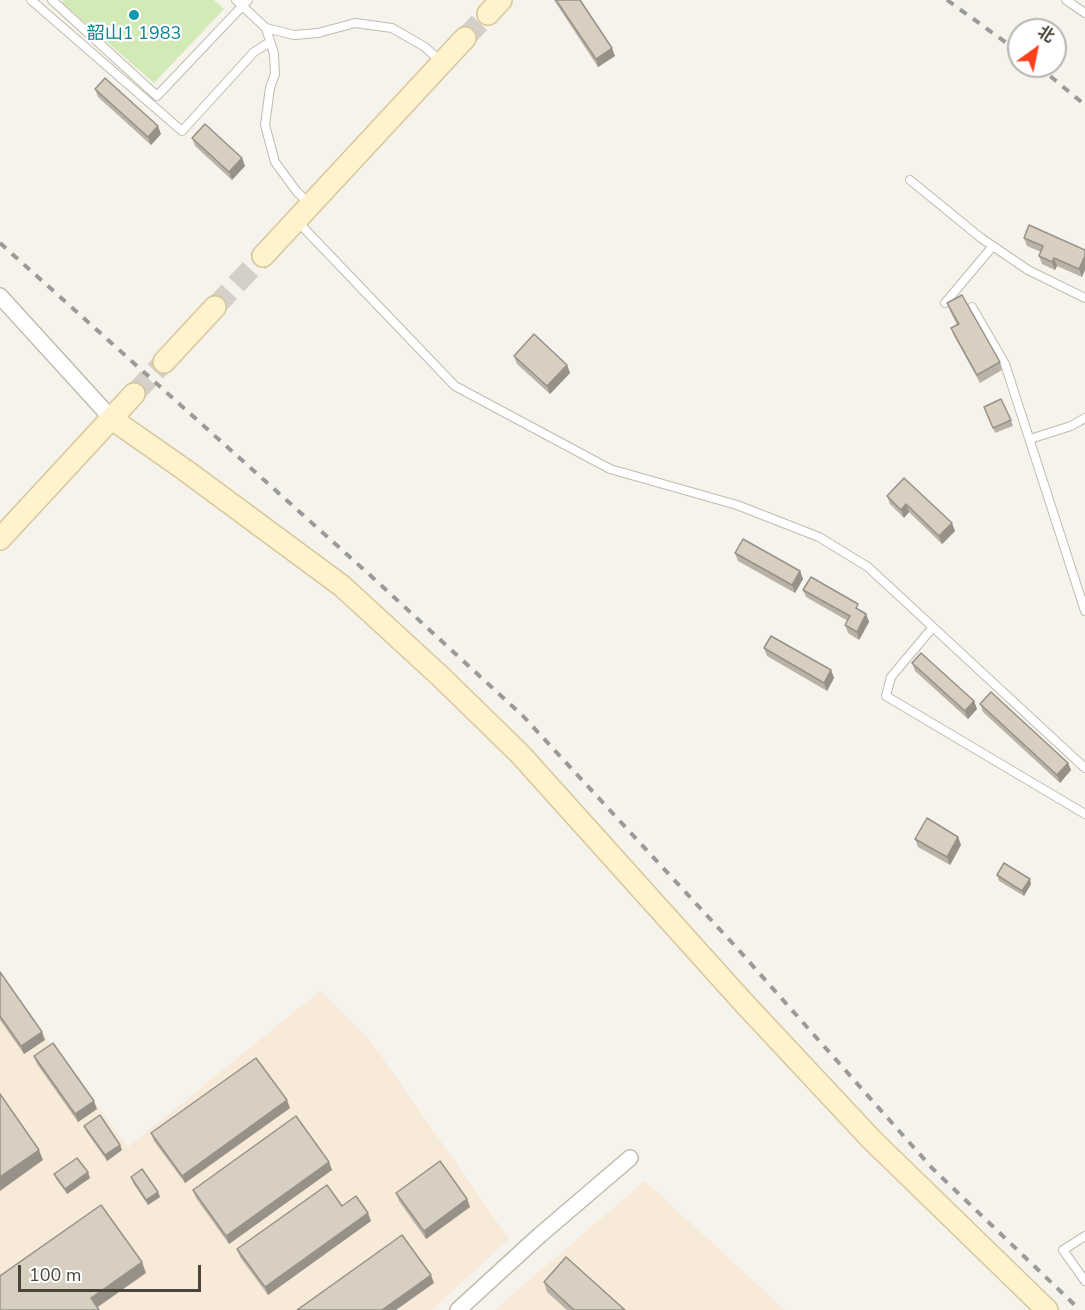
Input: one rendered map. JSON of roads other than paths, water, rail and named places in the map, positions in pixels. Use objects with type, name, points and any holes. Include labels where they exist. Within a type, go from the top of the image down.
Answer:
[{"type":"street","points":[[263,256],[465,38]]},
{"type":"street","points":[[0,296],[112,418],[342,586],[520,753],[743,1002],[872,1140],[1047,1310]]},
{"type":"street","points":[[164,363],[215,307]]},
{"type":"street","points":[[0,538],[134,394]]},
{"type":"street","points":[[458,1310],[540,1235],[630,1158]]},
{"type":"lane","points":[[32,0],[182,132],[254,52],[270,42]]},
{"type":"lane","points":[[52,0],[157,96],[242,2],[266,28],[274,54],[275,74],[270,88],[265,125],[274,162],[310,205]]},
{"type":"lane","points":[[1066,0],[1085,14]]},
{"type":"lane","points":[[266,28],[294,35],[318,33],[355,23],[392,28],[425,47],[442,63]]},
{"type":"lane","points":[[910,180],[993,246],[1028,270],[1085,298]]},
{"type":"lane","points":[[296,220],[455,386],[610,470],[736,505],[819,537],[868,567],[1085,768]]},
{"type":"lane","points":[[945,303],[993,246]]},
{"type":"lane","points":[[972,307],[1005,364],[1085,610]]},
{"type":"lane","points":[[1030,440],[1071,426],[1085,418]]},
{"type":"lane","points":[[933,627],[891,677],[886,696],[1085,814]]},
{"type":"lane","points":[[1085,1236],[1063,1250],[1085,1281]]},
{"type":"tunnel","points":[[465,38],[488,14]]},
{"type":"tunnel","points":[[215,307],[263,256]]},
{"type":"tunnel","points":[[134,394],[164,362]]},
{"type":"railway","points":[[947,0],[1007,43]]},
{"type":"railway","points":[[1052,78],[1085,105]]},
{"type":"railway","points":[[0,243],[371,576],[523,716],[736,947],[932,1168],[1080,1310]]},
{"type":"place","name":"韶山1 1983","points":[[134,15]]}]
